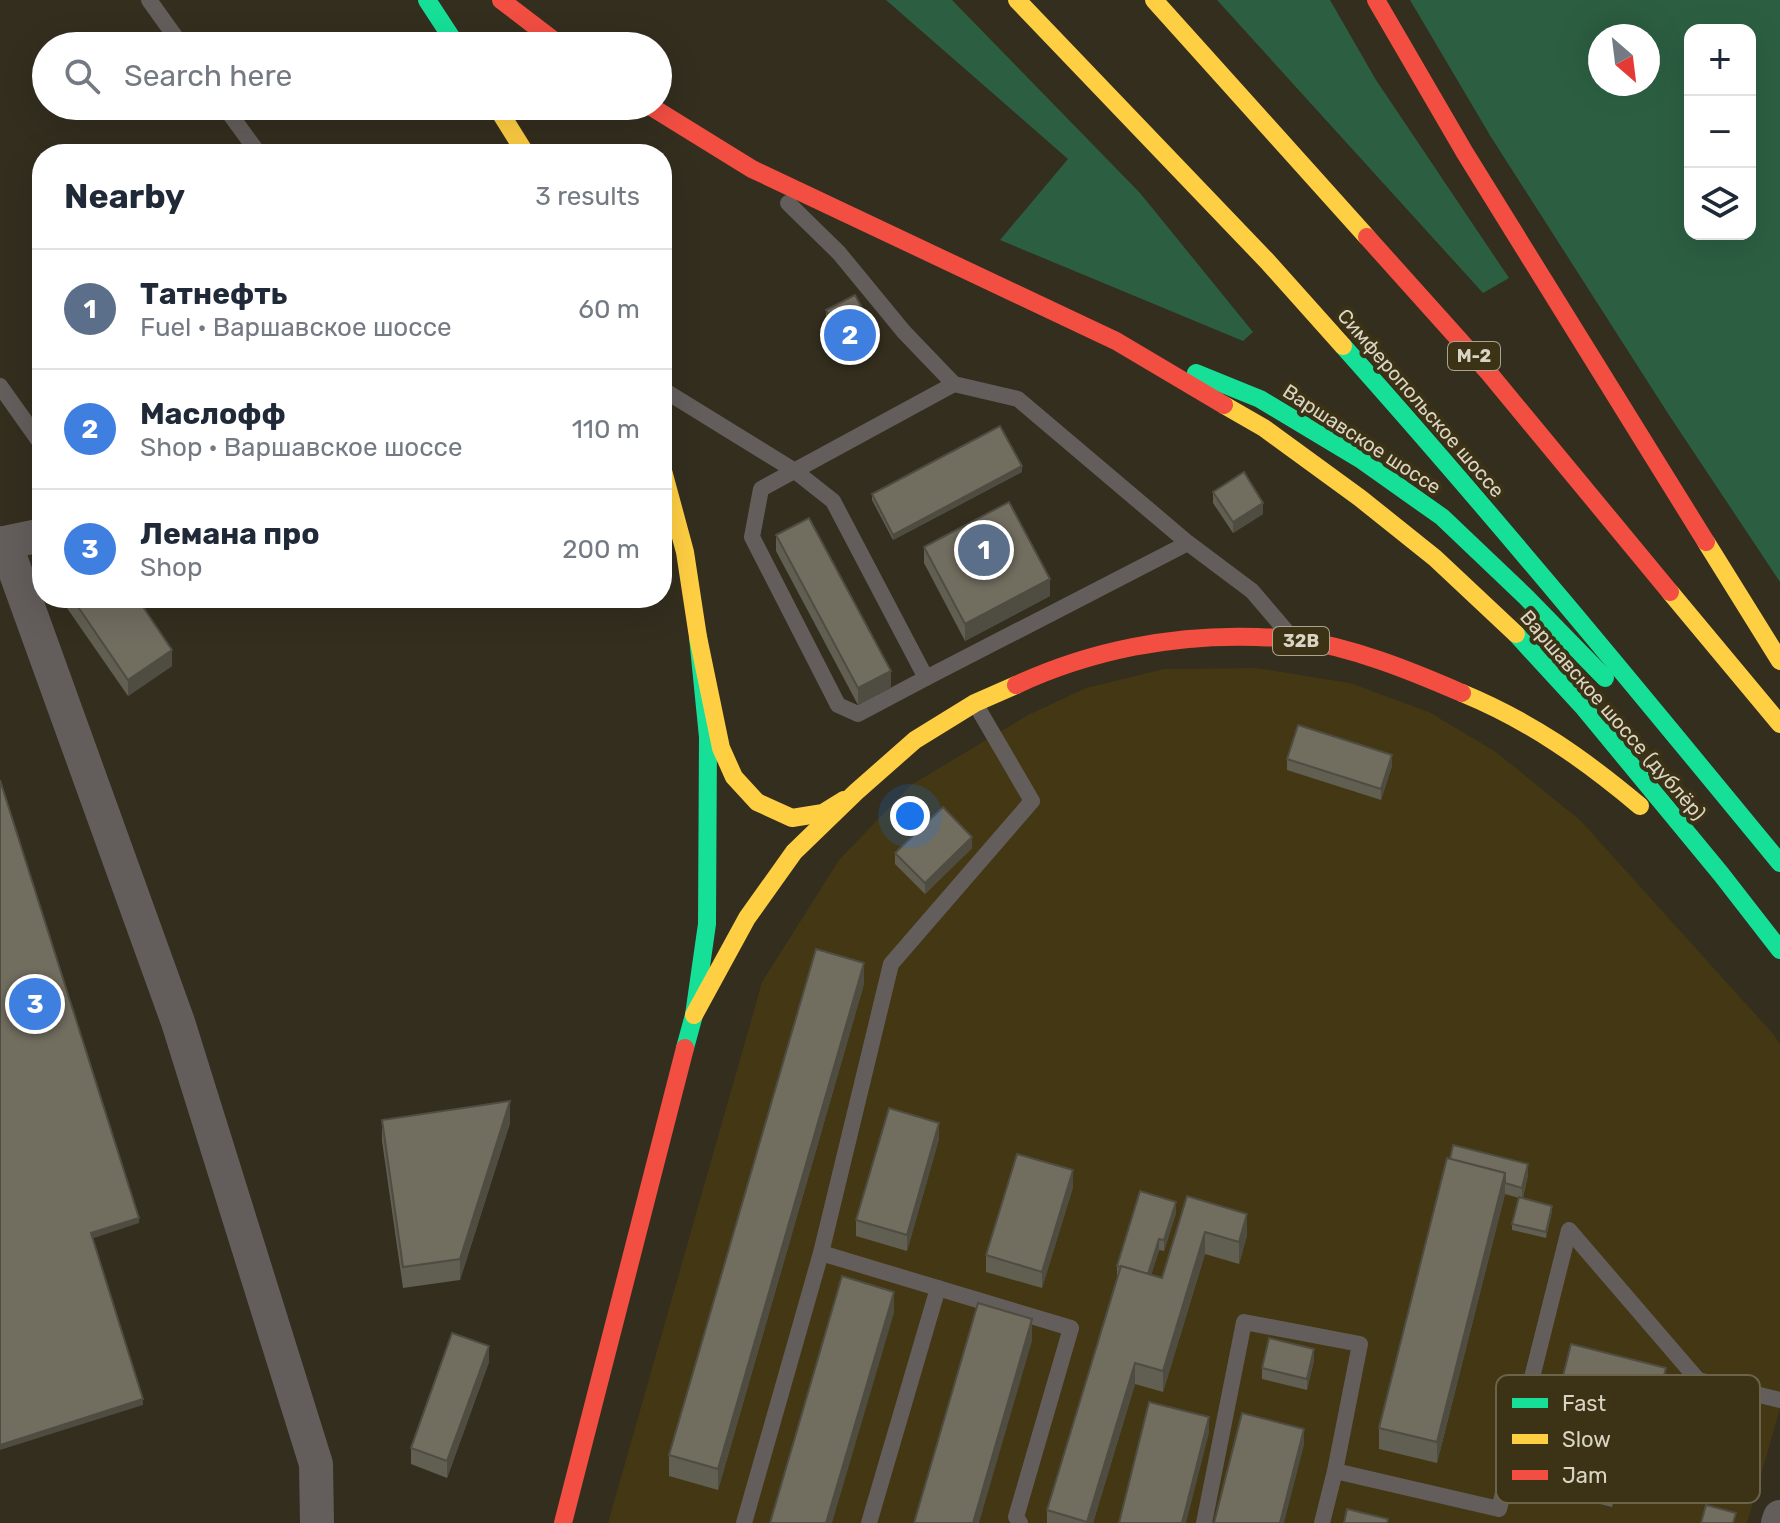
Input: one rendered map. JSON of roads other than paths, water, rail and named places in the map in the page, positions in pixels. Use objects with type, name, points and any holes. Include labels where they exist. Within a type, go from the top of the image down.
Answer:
[{"type":"main road","points":[[427,0],[448,32]]},
{"type":"main road","points":[[501,0],[543,32]]},
{"type":"main road","name":"Симферопольское шоссе","points":[[1017,0],[1267,261],[1420,432],[1776,858]]},
{"type":"main road","name":"М-2","points":[[1154,0],[1489,373],[1780,724]]},
{"type":"main road","points":[[1376,0],[1465,153],[1780,661]]},
{"type":"main road","points":[[505,120],[520,144]]},
{"type":"main road","name":"Варшавское шоссе","points":[[672,120],[752,169],[1116,341],[1260,399],[1360,459],[1442,517],[1526,597],[1776,858]]},
{"type":"main road","name":"Варшавское шоссе (дублёр)","points":[[1116,341],[1264,428],[1435,558],[1518,636],[1584,708],[1780,950]]},
{"type":"main road","points":[[563,1523],[694,1015],[707,924],[708,737],[698,637],[685,552],[672,507]]},
{"type":"main road","name":"32B","points":[[694,1015],[747,918],[794,852],[915,740],[975,703],[1043,672],[1103,653],[1167,641],[1226,636],[1294,639],[1347,651],[1416,673],[1487,703],[1551,738],[1605,777],[1721,874]]},
{"type":"main road","points":[[698,637],[721,748],[734,777],[757,802],[792,818],[823,813],[856,792]]},
{"type":"street","points":[[1480,503],[1569,641],[1657,796]]},
{"type":"street","points":[[32,537],[2,544],[178,1022],[316,1464],[317,1523]]},
{"type":"street","points":[[1778,1523],[1780,1517]]},
{"type":"lane","points":[[149,0],[172,32]]},
{"type":"lane","points":[[234,120],[252,144]]},
{"type":"lane","points":[[752,169],[839,253],[904,332],[954,384],[1018,399],[1188,543],[1252,591],[1294,639]]},
{"type":"lane","points":[[954,384],[761,489],[752,537],[838,705],[858,714],[1188,543]]},
{"type":"lane","points":[[0,386],[32,431]]},
{"type":"lane","points":[[672,395],[795,471],[833,501],[926,678]]},
{"type":"lane","points":[[744,1523],[821,1253],[891,964],[1032,801],[975,703]]},
{"type":"lane","points":[[1533,1375],[1569,1230],[1694,1375]]},
{"type":"lane","points":[[821,1253],[1071,1328],[1017,1521]]},
{"type":"lane","points":[[869,1523],[938,1288]]},
{"type":"lane","points":[[1204,1523],[1244,1322],[1360,1344],[1322,1523]]},
{"type":"lane","points":[[1760,1395],[1780,1400]]},
{"type":"lane","points":[[1335,1471],[1499,1509],[1501,1503]]},
{"type":"place","name":"Маслофф","points":[[850,335]]},
{"type":"place","name":"Татнефть","points":[[984,550]]},
{"type":"place","name":"Лемана про","points":[[35,1004]]}]
